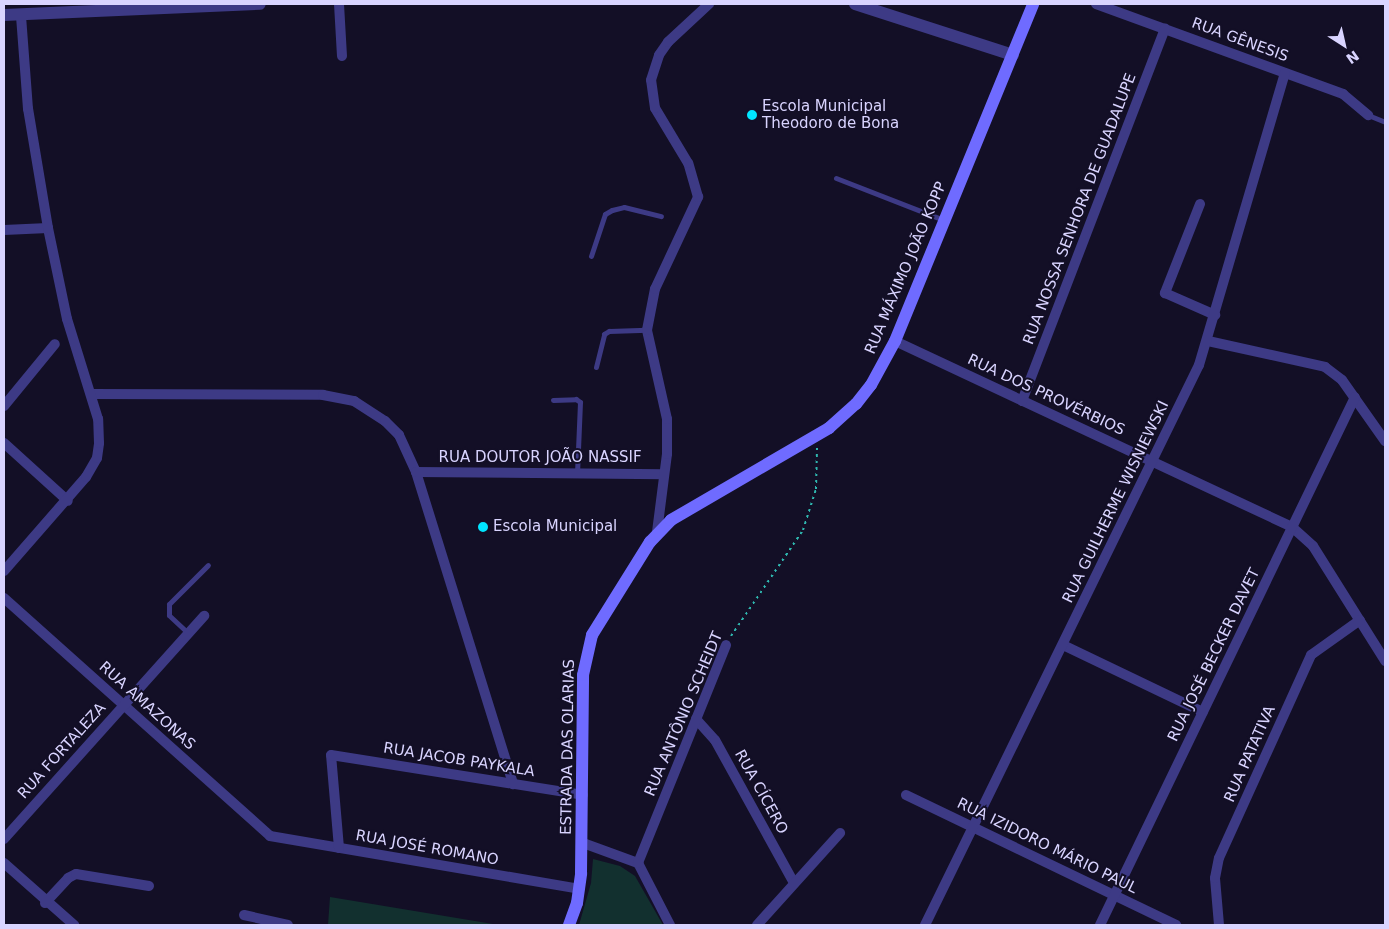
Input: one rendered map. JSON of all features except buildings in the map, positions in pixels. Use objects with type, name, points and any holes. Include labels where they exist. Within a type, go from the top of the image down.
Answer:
[{"type":"main road","name":"RUA MÁXIMO JOÃO KOPP","points":[[658,532],[689,507],[817,435],[856,404],[895,341],[1033,4]]},
{"type":"main road","name":"ESTRADA DAS OLARIAS","points":[[569,925],[580,889],[583,795],[583,675],[587,648],[600,619],[658,532]]},
{"type":"street","points":[[4,16],[260,4]]},
{"type":"street","points":[[339,4],[342,56]]},
{"type":"street","name":"ESTRADA DAS OLARIAS","points":[[658,532],[667,419],[647,330],[656,290],[698,196],[691,169],[655,108],[651,80],[659,55],[668,42],[709,4]]},
{"type":"street","points":[[855,4],[1013,54]]},
{"type":"street","name":"RUA GÊNESIS","points":[[1096,4],[1350,97],[1368,115]]},
{"type":"street","points":[[4,571],[68,501],[97,458],[98,419],[67,319],[48,228],[28,109],[21,15]]},
{"type":"street","name":"RUA NOSSA SENHORA DE GUADALUPE","points":[[1022,401],[1165,29]]},
{"type":"street","name":"RUA GUILHERME WISNIEWSKI","points":[[925,925],[1153,462],[1208,341],[1285,73]]},
{"type":"street","points":[[1200,204],[1165,293],[1215,316]]},
{"type":"street","points":[[4,230],[48,228]]},
{"type":"street","name":"RUA DOS PROVÉRBIOS","points":[[895,341],[1292,527],[1313,546],[1385,661]]},
{"type":"street","points":[[1208,341],[1315,364],[1334,373],[1355,397],[1385,441]]},
{"type":"street","points":[[4,406],[55,344]]},
{"type":"street","points":[[91,394],[338,396],[369,409],[385,421],[399,435],[416,472],[513,784]]},
{"type":"street","name":"RUA JOSÉ BECKER DAVET","points":[[1100,925],[1355,397]]},
{"type":"street","points":[[4,443],[68,501]]},
{"type":"street","name":"RUA DOUTOR JOÃO NASSIF","points":[[416,472],[664,474]]},
{"type":"street","name":"RUA AMAZONAS","points":[[4,598],[270,836]]},
{"type":"street","name":"RUA FORTALEZA","points":[[4,839],[204,616]]},
{"type":"street","name":"RUA PATATIVA","points":[[1220,925],[1215,878],[1219,858],[1311,655],[1360,620]]},
{"type":"street","name":"RUA ANTÔNIO SCHEIDT","points":[[638,863],[726,645]]},
{"type":"street","points":[[1063,645],[1203,712]]},
{"type":"street","name":"RUA CÍCERO","points":[[696,719],[715,740],[794,883]]},
{"type":"street","name":"RUA JACOB PAYKALA","points":[[339,848],[331,755],[583,795]]},
{"type":"street","name":"RUA IZIDORO MÁRIO PAUL","points":[[906,795],[1176,925]]},
{"type":"street","points":[[757,925],[840,833]]},
{"type":"street","name":"RUA JOSÉ ROMANO","points":[[270,836],[580,889]]},
{"type":"street","points":[[582,843],[638,863],[670,925]]},
{"type":"street","points":[[4,863],[45,903],[74,925]]},
{"type":"street","points":[[45,903],[76,874],[149,886]]},
{"type":"street","points":[[244,915],[288,925]]},
{"type":"lane","points":[[1368,115],[1385,122]]},
{"type":"lane","points":[[836,178],[945,220]]},
{"type":"lane","points":[[591,256],[605,214],[624,207],[661,216]]},
{"type":"lane","points":[[596,366],[604,334],[609,331],[647,330]]},
{"type":"lane","points":[[553,400],[576,399],[580,402],[577,473]]},
{"type":"lane","points":[[188,633],[169,615],[169,604],[208,564]]},
{"type":"path","name":"RUA ANTÔNIO SCHEIDT","points":[[726,645],[803,530],[816,489],[817,435]]},
{"type":"green space","points":[[593,859],[620,866],[635,876],[663,925],[579,925],[591,883]]},
{"type":"green space","points":[[330,897],[499,925],[328,925]]},
{"type":"place","name":"Escola Municipal Theodoro de Bona","points":[[752,115]]},
{"type":"place","name":"Escola Municipal","points":[[483,527]]}]
